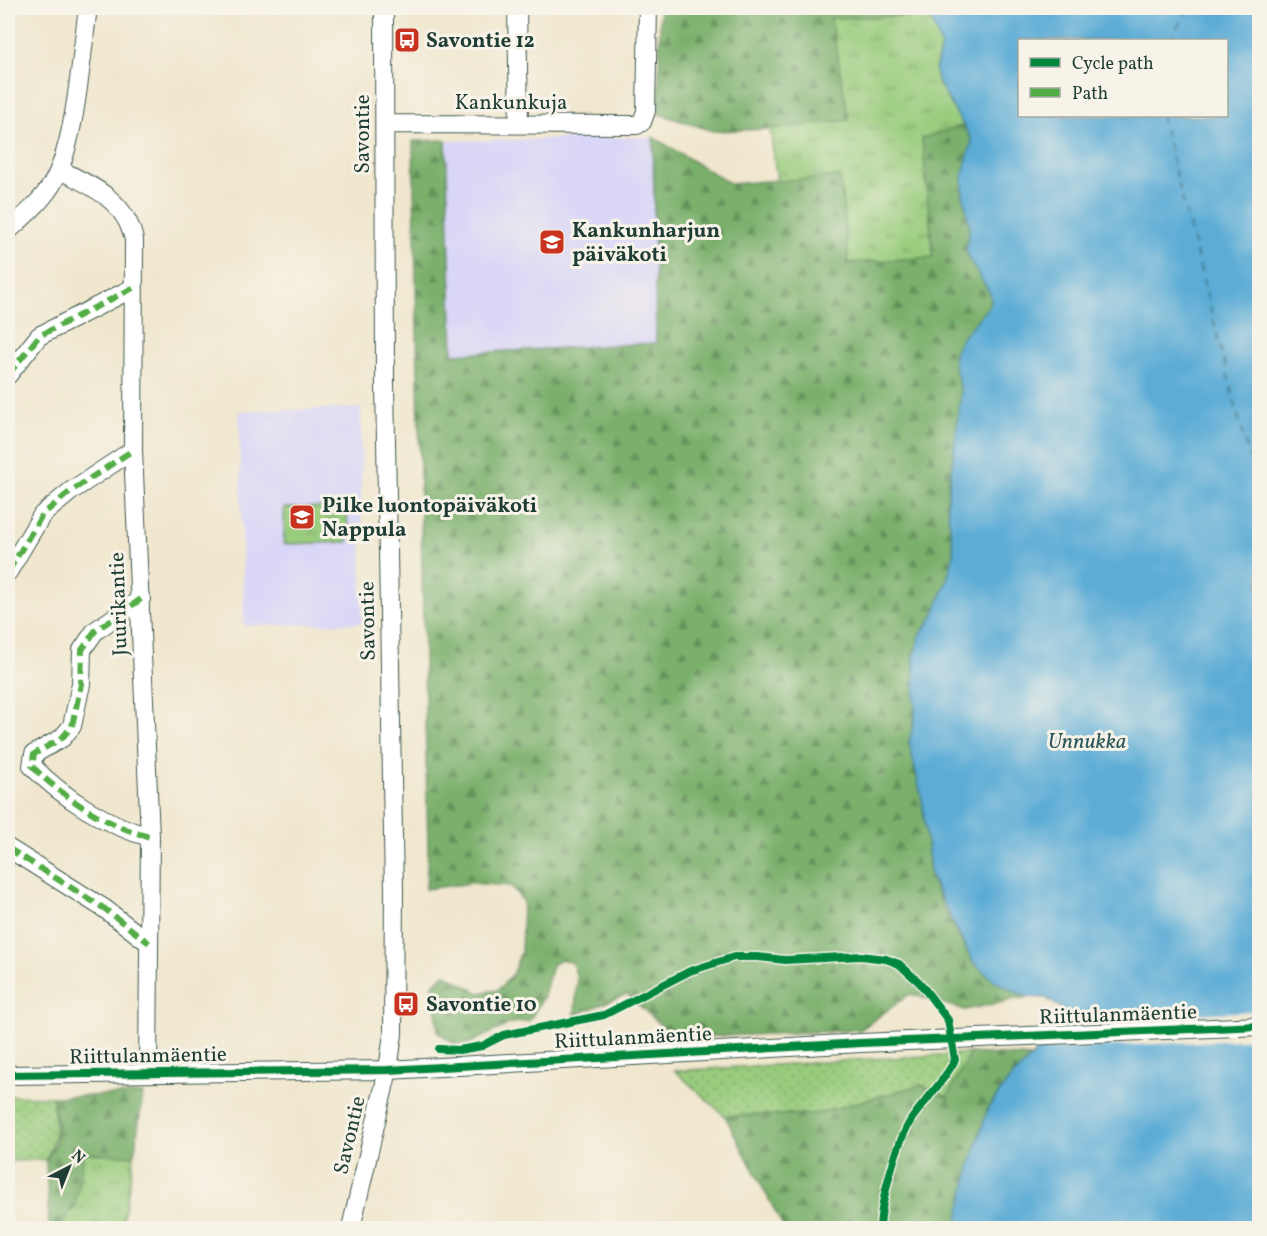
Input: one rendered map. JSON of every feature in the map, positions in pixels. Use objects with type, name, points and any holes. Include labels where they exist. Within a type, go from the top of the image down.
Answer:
[{"type":"street","points":[[8,231],[32,209],[51,186],[60,170],[69,135],[88,8]]},
{"type":"street","name":"Savontie","points":[[351,1228],[388,1070],[393,1034],[394,891],[385,385],[384,8]]},
{"type":"street","points":[[517,8],[519,124]]},
{"type":"street","name":"Kankunkuja","points":[[385,124],[637,125],[642,122],[646,111],[648,8]]},
{"type":"street","name":"Juurikantie","points":[[60,170],[92,185],[112,200],[125,214],[134,240],[133,450],[150,837],[148,1072]]},
{"type":"street","points":[[8,375],[39,336],[133,288]]},
{"type":"street","points":[[8,572],[42,515],[71,491],[133,450]]},
{"type":"street","points":[[141,599],[95,631],[82,650],[81,684],[72,726],[62,738],[34,754],[32,766],[45,780],[75,801],[114,823],[150,837]]},
{"type":"street","points":[[8,848],[105,909],[149,943]]},
{"type":"street","name":"Riittulanmäentie","points":[[8,1075],[388,1070],[861,1043],[1260,1026]]},
{"type":"shaded area","name":"Kankunharjun päiväkoti","points":[[653,137],[656,343],[452,354],[446,141]]},
{"type":"shaded area","name":"Pilke luontopäiväkoti Nappula","points":[[361,408],[362,623],[244,626],[239,411]]},
{"type":"green space","points":[[660,8],[927,8],[931,16],[831,18],[849,120],[770,129],[713,131],[659,114]]},
{"type":"green space","points":[[931,16],[941,46],[935,71],[938,82],[964,125],[922,138],[933,257],[849,263],[840,176],[777,181],[770,129],[849,120],[831,18]]},
{"type":"green space","points":[[964,125],[972,140],[963,194],[970,227],[966,249],[991,295],[991,304],[954,360],[960,379],[961,394],[955,455],[948,482],[954,554],[946,584],[932,618],[920,635],[914,658],[915,718],[909,742],[922,799],[931,878],[943,907],[973,962],[996,982],[1027,997],[965,1010],[910,994],[860,1030],[675,1038],[627,994],[575,1015],[577,977],[572,963],[561,959],[552,965],[544,996],[529,1021],[511,1023],[470,1043],[454,1044],[438,1032],[433,984],[445,974],[479,993],[498,990],[512,975],[521,952],[523,901],[511,886],[471,883],[426,889],[428,851],[413,141],[446,140],[453,354],[656,343],[653,137],[731,184],[840,175],[849,263],[933,257],[922,138]]},
{"type":"green space","points":[[347,507],[348,542],[284,544],[284,508]]},
{"type":"green space","points":[[970,1053],[948,1097],[921,1085],[815,1114],[725,1116],[675,1071]]},
{"type":"green space","points":[[970,1053],[1032,1057],[1009,1080],[988,1108],[956,1228],[784,1228],[725,1116],[815,1114],[921,1085],[947,1097]]},
{"type":"green space","points":[[143,1094],[134,1156],[85,1154],[75,1207],[57,1228],[49,1228],[46,1160],[55,1144],[57,1125],[52,1097]]},
{"type":"green space","points":[[8,1096],[52,1097],[55,1129],[53,1144],[46,1160],[8,1161]]},
{"type":"green space","points":[[84,1153],[134,1156],[122,1228],[57,1228],[75,1207]]},
{"type":"water","name":"Unnukka","points":[[927,8],[1259,8],[1259,1228],[956,1228],[971,1163],[988,1108],[1009,1080],[1032,1057],[1063,1009],[1046,998],[1027,997],[996,982],[973,962],[931,878],[922,799],[909,742],[915,718],[914,658],[920,635],[932,618],[946,584],[954,554],[947,504],[961,394],[954,354],[962,339],[991,303],[991,295],[970,261],[966,249],[970,227],[963,194],[963,174],[972,140],[938,82],[935,71],[941,46]]},
{"type":"pier","points":[[1259,1011],[1259,1039],[1033,1050],[1052,1021]]},
{"type":"ferry route","points":[[1171,39],[1188,8]]},
{"type":"ferry route","points":[[1161,117],[1260,501]]},
{"type":"marked path","points":[[8,375],[39,336],[133,288]]},
{"type":"marked path","points":[[8,572],[42,515],[71,491],[133,450]]},
{"type":"marked path","points":[[141,599],[95,631],[82,650],[81,684],[72,726],[62,738],[34,754],[32,766],[57,789],[86,809],[118,826],[150,837]]},
{"type":"marked path","points":[[8,848],[105,909],[149,943]]},
{"type":"cycle path","points":[[439,1049],[459,1050],[482,1046],[504,1035],[604,1015],[690,971],[734,957],[785,960],[861,956],[886,959],[899,964],[920,983],[948,1020],[955,1060],[913,1117],[901,1140],[887,1187],[880,1228]]},
{"type":"cycle path","points":[[8,1075],[388,1070],[861,1043],[1260,1026]]},
{"type":"place","name":"Savontie 12","points":[[407,40]]},
{"type":"place","name":"Kankunharjun päiväkoti","points":[[552,242]]},
{"type":"place","name":"Pilke luontopäiväkoti Nappula","points":[[302,517]]},
{"type":"place","name":"Savontie 10","points":[[406,1004]]}]
